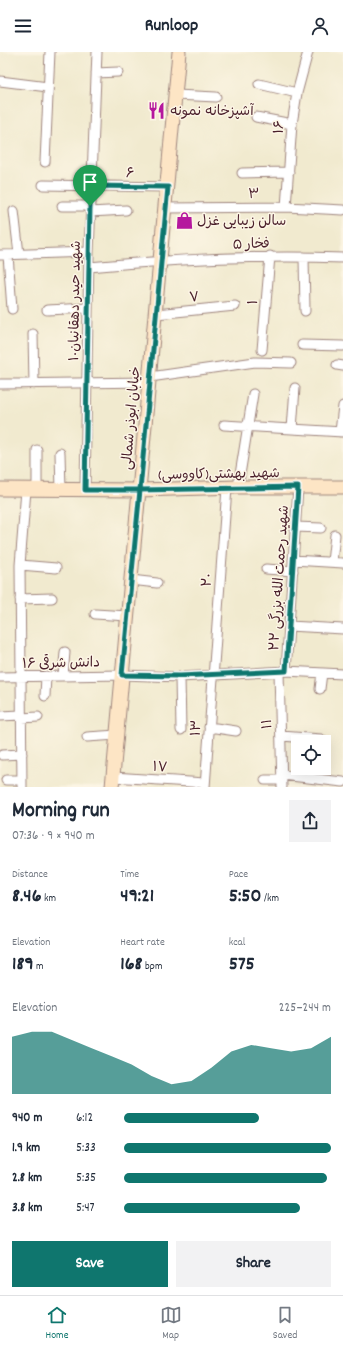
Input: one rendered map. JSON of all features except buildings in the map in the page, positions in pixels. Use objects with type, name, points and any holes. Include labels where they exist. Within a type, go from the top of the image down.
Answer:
[{"type":"street","points":[[44,162],[50,52]]},
{"type":"street","name":"شهید حیدر دهقانیان۱۰","points":[[85,490],[90,209],[97,52]]},
{"type":"street","name":"خیابان ابوذر شمالی","points":[[112,782],[168,187],[179,52]]},
{"type":"street","name":"۱۶","points":[[286,207],[292,124],[297,93],[308,52]]},
{"type":"street","points":[[96,73],[118,72]]},
{"type":"street","points":[[0,81],[48,87]]},
{"type":"street","points":[[258,84],[297,93]]},
{"type":"street","points":[[176,95],[216,97]]},
{"type":"street","points":[[256,117],[292,124]]},
{"type":"street","points":[[242,173],[289,172]]},
{"type":"street","name":"۶","points":[[43,185],[168,187]]},
{"type":"street","points":[[62,206],[90,209],[126,210]]},
{"type":"street","name":"۳","points":[[166,208],[286,207],[343,210]]},
{"type":"street","points":[[14,211],[19,254]]},
{"type":"street","points":[[12,309],[4,255],[89,252]]},
{"type":"street","name":"فخار ۵","points":[[89,266],[161,260],[270,256],[343,258]]},
{"type":"street","name":"۱","points":[[262,350],[270,256]]},
{"type":"street","points":[[304,257],[305,310]]},
{"type":"street","name":"۷","points":[[156,314],[235,306]]},
{"type":"street","points":[[47,310],[88,308]]},
{"type":"street","points":[[33,334],[34,384]]},
{"type":"street","points":[[302,345],[343,346]]},
{"type":"street","points":[[0,384],[87,383],[150,380],[255,362],[291,363]]},
{"type":"street","points":[[292,429],[295,388]]},
{"type":"street","name":"۲۰","points":[[213,675],[232,487],[249,427],[253,394]]},
{"type":"street","points":[[224,425],[342,432],[343,406]]},
{"type":"street","points":[[6,780],[22,783],[20,564],[38,450]]},
{"type":"street","points":[[60,453],[61,490]]},
{"type":"street","name":"شهید بهشتی(کاووسی)","points":[[0,490],[140,490],[232,487],[343,487]]},
{"type":"street","name":"شهید رحمت الله بزرگی ۲۲","points":[[282,671],[289,626],[298,487]]},
{"type":"street","points":[[296,527],[321,528]]},
{"type":"street","points":[[332,562],[335,535]]},
{"type":"street","points":[[293,560],[343,563]]},
{"type":"street","points":[[20,564],[56,568]]},
{"type":"street","points":[[266,569],[293,571]]},
{"type":"street","points":[[131,580],[157,583]]},
{"type":"street","points":[[20,599],[52,598]]},
{"type":"street","points":[[95,614],[128,616]]},
{"type":"street","points":[[289,626],[343,629]]},
{"type":"street","points":[[63,676],[65,652]]},
{"type":"street","name":"دانش شرقی ۱۶","points":[[0,677],[122,675],[180,676],[282,671],[343,674]]},
{"type":"street","name":"۱۱","points":[[282,671],[282,781]]},
{"type":"street","points":[[320,689],[322,673]]},
{"type":"street","name":"۱۳","points":[[205,785],[213,675]]},
{"type":"street","points":[[45,696],[46,676]]},
{"type":"street","points":[[180,676],[181,730]]},
{"type":"street","points":[[0,716],[38,717]]},
{"type":"street","points":[[209,728],[236,731]]},
{"type":"street","points":[[86,737],[117,735]]},
{"type":"street","points":[[281,736],[291,737]]},
{"type":"street","points":[[2,755],[22,754]]},
{"type":"street","points":[[265,780],[343,782]]},
{"type":"street","name":"۱۷","points":[[112,782],[205,785]]},
{"type":"place","name":"آشپزخانه نمونه","points":[[157,110]]},
{"type":"place","name":"سالن زیبایی غزل","points":[[184,220]]},
{"type":"route","points":[[90,206],[85,490],[140,490],[122,675],[180,676],[286,671],[298,487],[140,490],[168,187],[91,186],[90,206]]}]
